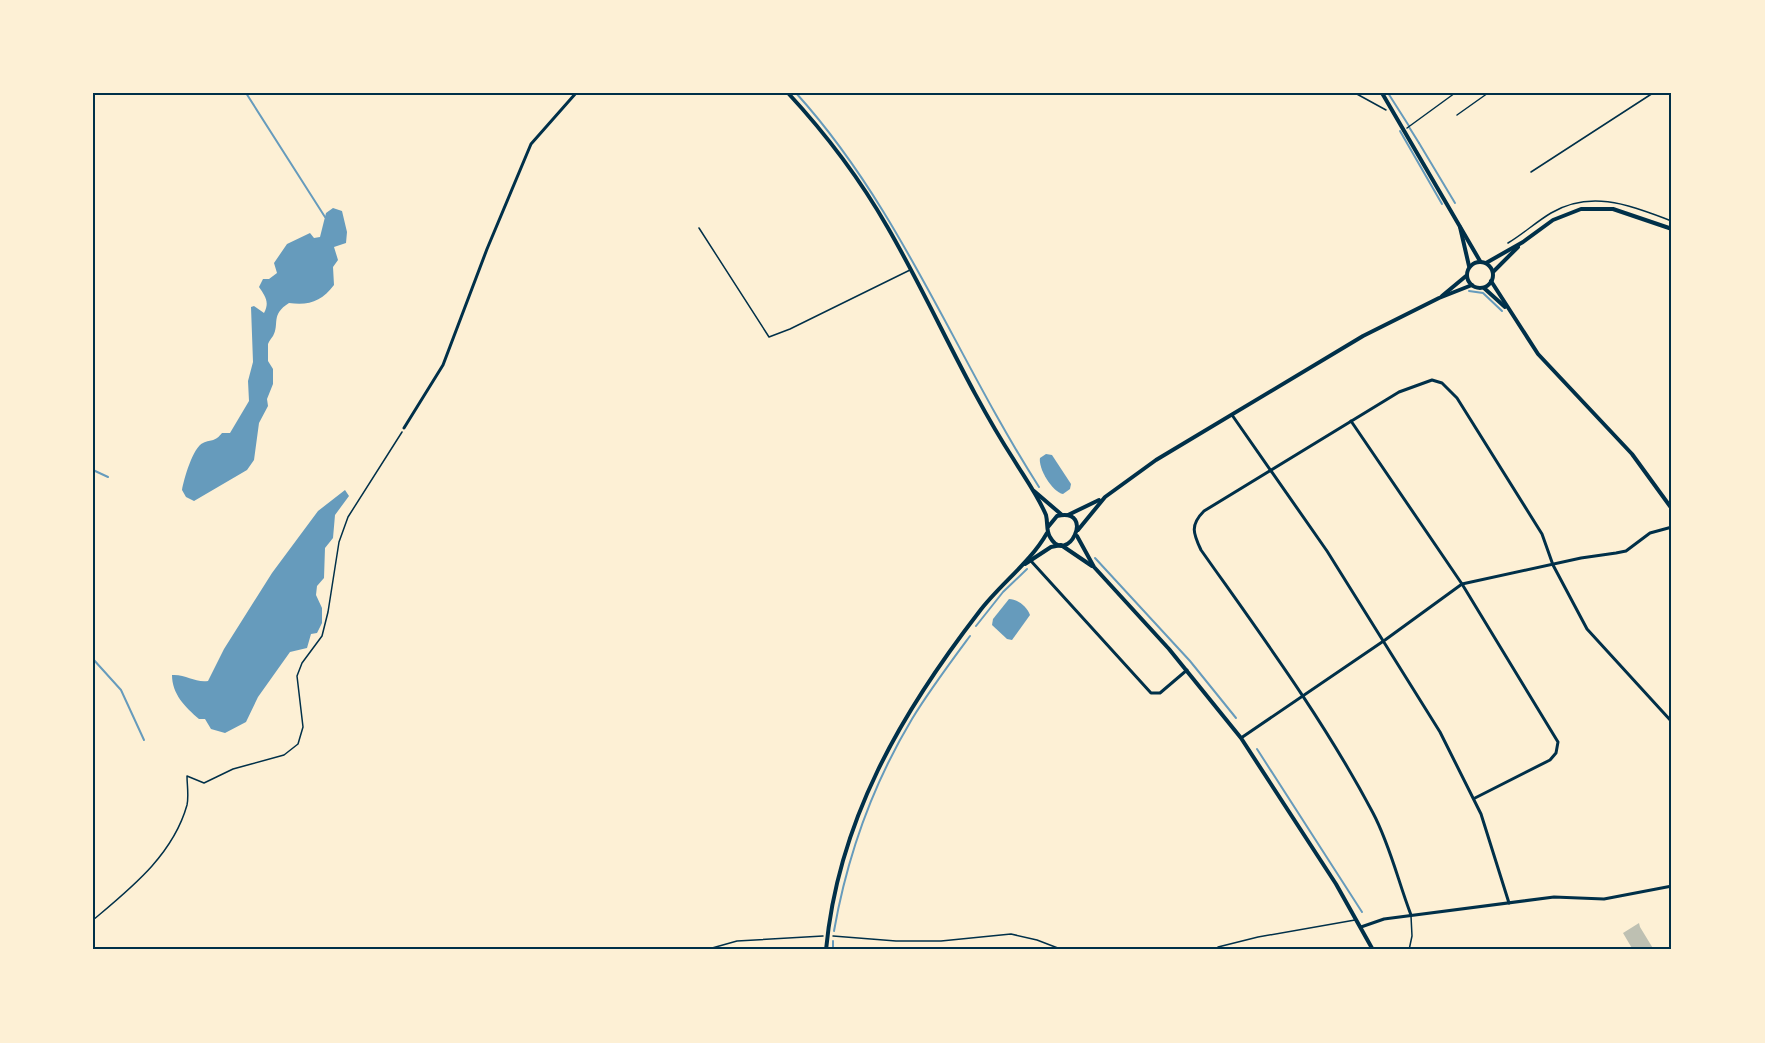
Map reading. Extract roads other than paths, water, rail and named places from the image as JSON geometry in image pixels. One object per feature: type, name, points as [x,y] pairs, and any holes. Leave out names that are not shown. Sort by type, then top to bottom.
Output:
[{"type":"street","points":[[404,428],[444,365],[487,249],[531,144],[576,93]]},
{"type":"street","points":[[788,93],[853,173],[887,226],[980,404],[1034,491],[1046,517],[1052,541],[1094,567],[1187,670],[1241,738],[1357,919],[1373,950]]},
{"type":"street","points":[[1382,93],[1480,261],[1486,263],[1493,272]]},
{"type":"street","points":[[1486,263],[1523,242],[1559,216],[1589,208],[1620,211],[1672,229]]},
{"type":"street","points":[[1439,298],[1466,276],[1469,266],[1460,227]]},
{"type":"street","points":[[1484,287],[1491,281],[1493,272],[1523,242]]},
{"type":"street","points":[[1469,266],[1480,261]]},
{"type":"street","points":[[1466,276],[1472,285]]},
{"type":"street","points":[[1491,281],[1550,369],[1632,454],[1672,509]]},
{"type":"street","points":[[825,950],[834,891],[848,838],[882,757],[913,704],[977,614],[1022,566],[1048,530],[1053,519],[1105,497],[1141,470],[1363,336],[1439,298],[1472,285],[1484,287],[1509,309]]},
{"type":"street","points":[[1411,915],[1392,858],[1373,812],[1302,696],[1201,550],[1193,533],[1195,520],[1204,512],[1269,470],[1418,384],[1432,380],[1442,383],[1457,398],[1508,475],[1542,534],[1553,565],[1587,629],[1672,722]]},
{"type":"street","points":[[1232,415],[1327,551],[1385,640],[1440,732],[1474,799],[1509,903]]},
{"type":"street","points":[[1351,421],[1462,584],[1558,742],[1556,753],[1550,760],[1474,799]]},
{"type":"street","points":[[1034,491],[1074,521],[1077,533],[1094,567]]},
{"type":"street","points":[[1022,566],[1051,547],[1070,543],[1105,497]]},
{"type":"street","points":[[1241,738],[1385,640],[1462,584],[1626,551],[1650,533],[1672,527]]},
{"type":"street","points":[[1031,561],[1151,693],[1160,693],[1187,670]]},
{"type":"street","points":[[1361,927],[1384,919],[1411,915],[1571,896],[1604,899],[1672,886]]},
{"type":"lane","points":[[1457,115],[1488,93]]},
{"type":"lane","points":[[1531,172],[1653,93]]},
{"type":"lane","points":[[699,228],[769,337],[910,270]]},
{"type":"lane","points":[[1409,950],[1412,936],[1411,915]]},
{"type":"lane","points":[[1218,947],[1258,937],[1348,923],[1357,919]]},
{"type":"water","points":[[333,208],[342,211],[347,232],[346,243],[334,247],[338,260],[333,267],[334,285],[320,299],[303,304],[289,303],[277,316],[275,332],[268,344],[268,361],[273,369],[273,384],[267,399],[268,406],[259,423],[254,460],[247,470],[194,501],[186,497],[182,490],[192,457],[203,443],[215,439],[222,433],[230,433],[249,401],[248,381],[253,362],[251,307],[254,306],[264,313],[267,306],[265,296],[259,287],[263,279],[269,279],[277,273],[274,263],[287,244],[310,233],[314,238],[320,237],[326,213]]},
{"type":"water","points":[[1046,454],[1052,455],[1071,484],[1070,489],[1063,494],[1054,489],[1043,473],[1040,458]]},
{"type":"water","points":[[345,490],[349,496],[335,515],[333,538],[325,548],[324,578],[317,586],[316,595],[322,608],[322,623],[317,633],[311,634],[307,648],[290,652],[258,697],[246,722],[225,733],[211,729],[205,719],[199,719],[180,700],[174,688],[172,675],[208,681],[224,649],[272,573],[318,511]]},
{"type":"water","points":[[1009,599],[1022,604],[1030,615],[1012,640],[1007,639],[992,625],[993,619]]},
{"type":"waterway","points":[[246,93],[325,217]]},
{"type":"waterway","points":[[796,93],[833,138],[897,234],[980,386],[1039,487]]},
{"type":"waterway","points":[[1388,93],[1409,126]]},
{"type":"waterway","points":[[1409,127],[1419,143]]},
{"type":"waterway","points":[[1400,131],[1442,204]]},
{"type":"waterway","points":[[1419,143],[1455,203]]},
{"type":"waterway","points":[[1469,291],[1483,293],[1502,311]]},
{"type":"waterway","points":[[93,470],[108,477]]},
{"type":"waterway","points":[[1095,558],[1190,661],[1236,718]]},
{"type":"waterway","points":[[976,626],[1003,592],[1027,569]]},
{"type":"waterway","points":[[834,931],[854,849],[885,769],[919,709],[970,636]]},
{"type":"waterway","points":[[93,659],[121,690],[144,740]]},
{"type":"waterway","points":[[1257,749],[1362,912]]},
{"type":"waterway","points":[[833,941],[833,950]]}]
